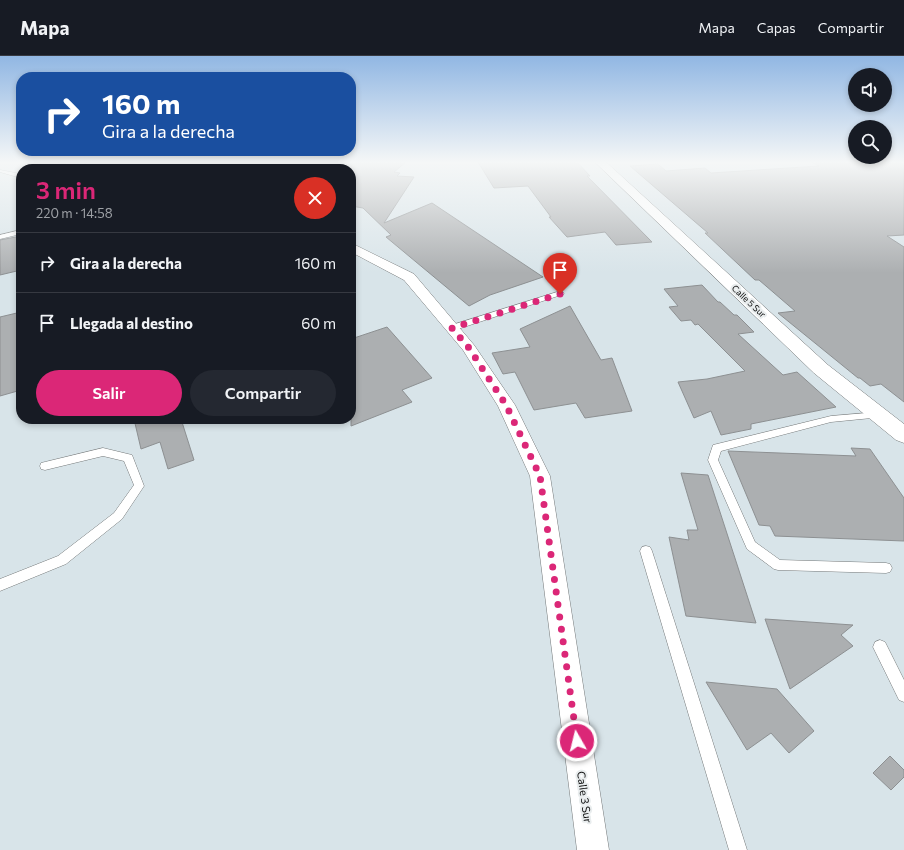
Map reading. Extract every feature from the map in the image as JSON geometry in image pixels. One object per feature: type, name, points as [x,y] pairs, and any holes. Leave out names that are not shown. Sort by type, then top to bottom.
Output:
[{"type":"street","name":"Calle 5 Sur","points":[[640,199],[821,369],[904,435]]},
{"type":"street","name":"Calle 3 Sur","points":[[356,250],[409,277],[469,348],[506,405],[540,476],[593,850]]},
{"type":"lane","points":[[0,237],[16,233]]},
{"type":"lane","points":[[452,328],[560,294]]},
{"type":"lane","points":[[879,415],[831,419],[717,448],[713,460],[751,545],[778,565],[886,568]]},
{"type":"lane","points":[[0,585],[62,560],[118,516],[139,486],[128,458],[103,452],[45,466]]},
{"type":"lane","points":[[646,550],[738,850]]},
{"type":"lane","points":[[880,646],[904,695]]},
{"type":"shaded area","points":[[0,199],[16,199],[16,424],[356,424],[356,199],[904,199],[904,850],[0,850]]},
{"type":"building","points":[[356,199],[400,199],[384,223],[432,203],[543,277],[490,295],[469,306],[386,237],[391,235],[363,208],[356,207]]},
{"type":"building","points":[[538,199],[610,199],[652,242],[616,245],[605,232],[567,237],[549,217],[551,217]]},
{"type":"building","points":[[668,199],[904,199],[904,235],[887,236],[904,247],[904,402],[881,384],[870,386],[858,378],[778,313],[795,311],[759,280],[755,280],[705,233],[708,233]]},
{"type":"building","points":[[16,237],[16,271],[0,275],[0,240]]},
{"type":"building","points":[[702,285],[718,302],[720,302],[734,315],[737,315],[754,332],[738,334],[783,375],[797,372],[836,407],[751,424],[751,429],[721,435],[711,411],[694,418],[678,382],[707,379],[745,371],[698,324],[695,325],[691,320],[681,321],[669,307],[678,306],[664,289]]},
{"type":"building","points":[[570,306],[601,360],[612,358],[632,411],[585,418],[576,403],[534,410],[515,372],[503,374],[492,353],[530,347],[520,329]]},
{"type":"building","points":[[16,313],[16,391],[0,396],[0,317]]},
{"type":"building","points":[[387,327],[432,378],[402,390],[412,402],[351,426],[351,424],[356,424],[356,337]]},
{"type":"building","points":[[135,424],[183,424],[194,460],[168,469],[160,442],[141,449]]},
{"type":"building","points":[[851,448],[870,449],[904,498],[904,541],[775,536],[770,526],[759,525],[728,451],[856,456]]},
{"type":"building","points":[[681,473],[708,475],[756,623],[686,616],[669,537],[689,540],[687,530],[698,530]]},
{"type":"building","points":[[765,619],[853,625],[841,635],[853,646],[790,689]]},
{"type":"building","points":[[706,682],[777,689],[814,731],[789,753],[771,733],[747,750]]},
{"type":"building","points":[[890,756],[904,770],[904,777],[891,790],[873,773]]},
{"type":"route","points":[[560,294],[452,328],[469,348],[506,405],[540,476],[577,741]]}]
